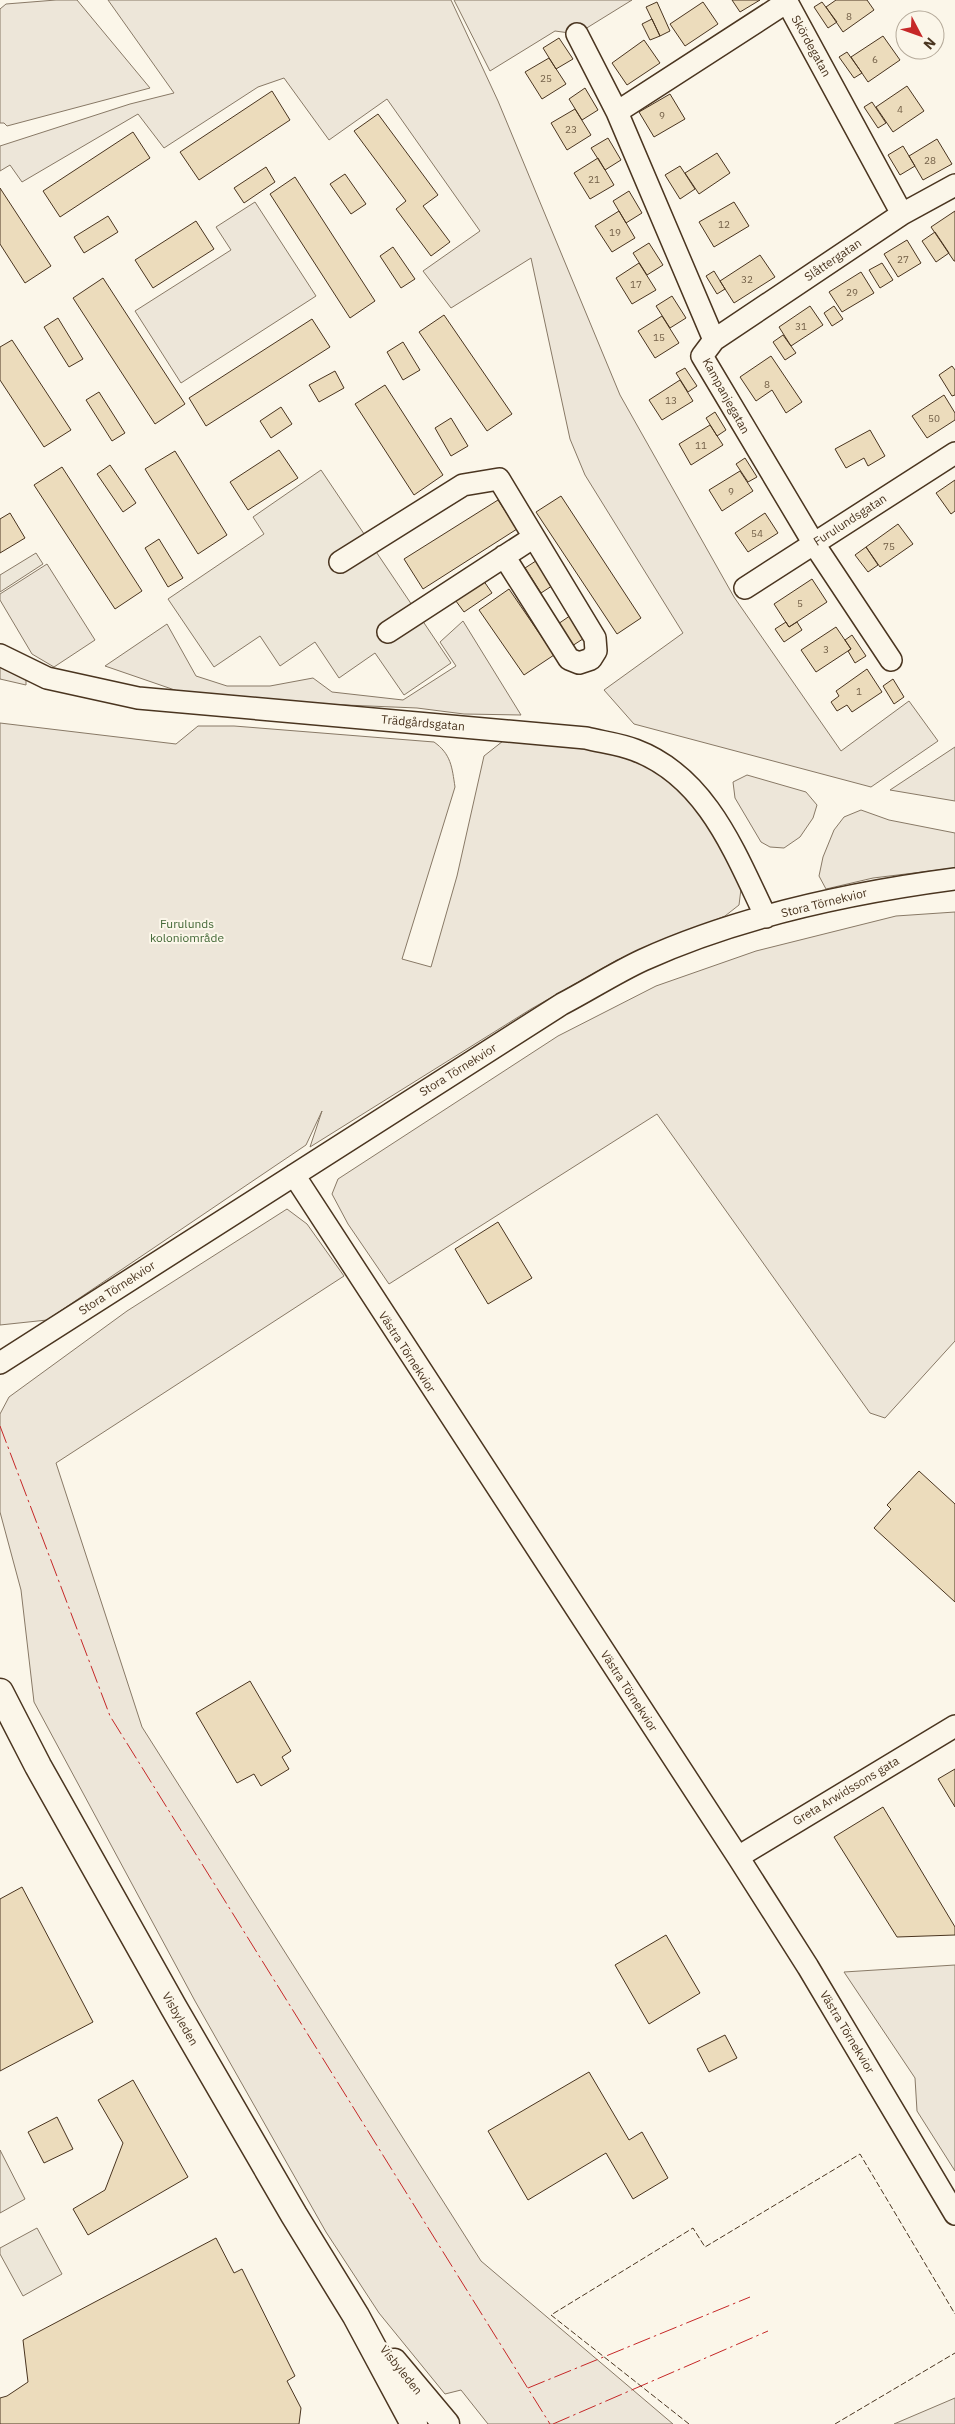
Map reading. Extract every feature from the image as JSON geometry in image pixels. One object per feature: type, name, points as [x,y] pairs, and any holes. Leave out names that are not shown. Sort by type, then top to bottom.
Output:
[{"type":"main road","name":"Visbyleden","points":[[0,1692],[6,1709],[216,2083],[356,2316],[414,2424]]},
{"type":"main road","name":"Visbyleden","points":[[356,2316],[446,2424]]},
{"type":"street","name":"Skördegatan","points":[[617,112],[787,2],[902,214]]},
{"type":"street","name":"Kampanjegatan","points":[[577,34],[617,112],[714,340],[702,356],[814,544],[891,660]]},
{"type":"street","name":"Slåttergatan","points":[[714,340],[902,214],[955,185]]},
{"type":"street","name":"Furulundsgatan","points":[[744,588],[955,453]]},
{"type":"street","points":[[340,562],[463,485],[499,479],[595,638],[596,651],[591,659],[579,663],[569,659],[504,556]]},
{"type":"street","points":[[388,632],[534,537]]},
{"type":"street","name":"Trädgårdsgatan","points":[[0,655],[47,678],[138,698],[586,738],[635,750],[671,769],[703,800],[726,834],[766,917]]},
{"type":"street","name":"Stora Törnekvior","points":[[2,1363],[578,995],[643,960],[729,928],[766,917],[881,888],[955,878]]},
{"type":"street","name":"Västra Törnekvior","points":[[294,1175],[808,1967],[955,2214]]},
{"type":"street","name":"Greta Arwidssons gata","points":[[738,1857],[955,1726]]},
{"type":"green space","points":[[77,0],[150,88],[7,126],[4,123],[0,123],[0,9],[6,4]]},
{"type":"green space","points":[[108,0],[451,0],[498,101],[620,395],[734,597],[841,751],[909,701],[938,741],[871,787],[634,724],[604,690],[683,633],[585,475],[570,439],[531,258],[451,308],[423,271],[480,231],[387,99],[329,140],[284,78],[258,87],[164,148],[138,114],[22,182],[10,165],[0,171],[0,146],[130,104],[174,93]]},
{"type":"green space","points":[[454,0],[632,0],[577,34],[555,31],[490,71]]},
{"type":"green space","points":[[255,202],[316,296],[181,383],[135,311],[231,250],[216,227]]},
{"type":"green space","points":[[47,564],[95,640],[54,667],[32,654],[0,600],[0,594]]},
{"type":"green space","points":[[463,621],[521,715],[464,714],[417,708],[201,699],[105,666],[167,624],[196,676],[227,686],[270,686],[313,678],[332,692],[403,700],[456,666],[440,642]]},
{"type":"green space","points":[[0,667],[26,680],[26,685],[0,679]]},
{"type":"green space","name":"Furulunds koloniområde","points":[[0,723],[176,744],[198,726],[234,726],[434,742],[447,756],[452,767],[455,787],[402,959],[431,967],[457,876],[484,756],[503,741],[625,753],[670,781],[707,822],[741,889],[739,905],[725,916],[617,960],[531,1009],[310,1147],[322,1111],[306,1145],[47,1320],[0,1325]]},
{"type":"green space","points":[[955,747],[955,801],[890,790]]},
{"type":"green space","points":[[747,775],[806,792],[817,805],[813,818],[800,837],[784,848],[770,847],[761,842],[735,798],[733,782]]},
{"type":"green space","points":[[861,810],[889,820],[955,833],[955,868],[873,878],[826,889],[819,876],[823,857],[834,830],[844,817]]},
{"type":"green space","points":[[955,912],[955,1341],[885,1418],[870,1413],[657,1114],[389,1284],[348,1224],[332,1194],[338,1179],[558,1036],[656,986],[756,951],[896,916]]},
{"type":"green space","points":[[287,1209],[307,1224],[344,1276],[56,1463],[142,1727],[481,2261],[673,2424],[488,2424],[461,2390],[445,2394],[379,2313],[326,2232],[195,2001],[34,1702],[21,1590],[0,1512],[0,1414],[9,1397],[127,1311]]},
{"type":"green space","points":[[955,1965],[955,2171],[917,2111],[915,2078],[844,1972]]},
{"type":"green space","points":[[955,2398],[955,2424],[894,2424]]},
{"type":"shaded area","points":[[321,470],[451,663],[404,695],[375,653],[339,678],[315,642],[280,666],[260,636],[214,667],[168,599],[264,534],[253,517]]},
{"type":"shaded area","points":[[36,553],[43,564],[0,592],[0,575]]},
{"type":"shaded area","points":[[0,2150],[25,2199],[0,2213]]},
{"type":"shaded area","points":[[37,2228],[62,2274],[23,2296],[0,2254],[0,2248]]},
{"type":"building","points":[[732,0],[760,0],[740,12]]},
{"type":"building","points":[[836,0],[867,0],[874,10],[843,32],[826,7]]},
{"type":"building","points":[[657,2],[670,31],[660,36],[646,7]]},
{"type":"building","points":[[703,2],[718,24],[685,46],[670,24]]},
{"type":"building","points":[[822,2],[837,22],[828,28],[814,7]]},
{"type":"building","points":[[652,19],[660,36],[650,40],[642,24]]},
{"type":"building","points":[[883,36],[895,53],[895,60],[900,60],[868,82],[851,57]]},
{"type":"building","points":[[559,38],[573,59],[556,69],[543,48]]},
{"type":"building","points":[[644,40],[660,63],[627,85],[612,63]]},
{"type":"building","points":[[847,52],[862,73],[854,78],[839,57]]},
{"type":"building","points":[[549,58],[566,84],[542,99],[525,72]]},
{"type":"building","points":[[907,86],[924,111],[893,132],[876,107]]},
{"type":"building","points":[[585,88],[598,110],[582,120],[569,99]]},
{"type":"building","points":[[272,91],[290,120],[199,180],[180,152]]},
{"type":"building","points":[[670,94],[685,119],[654,137],[639,112]]},
{"type":"building","points":[[872,102],[886,123],[878,128],[864,107]]},
{"type":"building","points":[[575,109],[591,135],[567,150],[551,123]]},
{"type":"building","points":[[378,114],[438,195],[423,206],[450,242],[431,256],[396,209],[406,201],[354,131]]},
{"type":"building","points":[[133,132],[150,158],[60,217],[43,191]]},
{"type":"building","points":[[608,138],[621,160],[605,170],[591,148]]},
{"type":"building","points":[[937,139],[952,164],[923,180],[909,156]]},
{"type":"building","points":[[903,146],[915,166],[900,175],[888,155]]},
{"type":"building","points":[[717,153],[730,173],[699,194],[685,173]]},
{"type":"building","points":[[598,158],[614,185],[590,199],[574,173]]},
{"type":"building","points":[[680,166],[695,189],[680,199],[665,175]]},
{"type":"building","points":[[266,167],[275,182],[244,203],[234,188]]},
{"type":"building","points":[[345,174],[366,204],[351,214],[330,184]]},
{"type":"building","points":[[295,177],[375,301],[350,318],[270,194]]},
{"type":"building","points":[[0,188],[51,266],[25,283],[0,244]]},
{"type":"building","points":[[629,191],[642,213],[626,223],[613,201]]},
{"type":"building","points":[[734,202],[749,226],[714,247],[699,222]]},
{"type":"building","points":[[619,211],[635,238],[612,252],[595,226]]},
{"type":"building","points":[[955,211],[955,261],[954,261],[931,227]]},
{"type":"building","points":[[108,216],[118,232],[84,253],[74,237]]},
{"type":"building","points":[[196,221],[214,249],[153,288],[135,260]]},
{"type":"building","points":[[935,232],[949,253],[936,262],[922,241]]},
{"type":"building","points":[[907,240],[921,263],[898,277],[884,254]]},
{"type":"building","points":[[649,243],[663,265],[647,275],[633,253]]},
{"type":"building","points":[[393,247],[415,279],[401,288],[380,256]]},
{"type":"building","points":[[760,255],[775,277],[734,303],[720,281]]},
{"type":"building","points":[[639,263],[656,290],[632,304],[616,278]]},
{"type":"building","points":[[882,263],[893,280],[880,288],[869,270]]},
{"type":"building","points":[[714,271],[725,289],[717,294],[706,276]]},
{"type":"building","points":[[861,272],[874,293],[842,312],[829,292]]},
{"type":"building","points":[[103,278],[185,404],[155,424],[73,298]]},
{"type":"building","points":[[672,296],[686,318],[670,328],[656,306]]},
{"type":"building","points":[[810,306],[823,325],[791,346],[779,327]]},
{"type":"building","points":[[834,306],[843,319],[832,326],[824,313]]},
{"type":"building","points":[[444,315],[512,414],[487,431],[419,332]]},
{"type":"building","points":[[662,316],[679,343],[655,358],[638,331]]},
{"type":"building","points":[[58,318],[83,359],[69,367],[44,327]]},
{"type":"building","points":[[312,319],[330,347],[206,426],[189,398]]},
{"type":"building","points":[[783,335],[796,353],[785,360],[773,342]]},
{"type":"building","points":[[12,340],[71,430],[44,447],[0,380],[0,347]]},
{"type":"building","points":[[403,342],[420,370],[403,380],[387,352]]},
{"type":"building","points":[[771,356],[802,402],[786,413],[772,390],[756,401],[740,377]]},
{"type":"building","points":[[952,366],[955,370],[955,395],[952,396],[939,375]]},
{"type":"building","points":[[685,368],[697,386],[688,392],[676,373]]},
{"type":"building","points":[[335,371],[344,388],[319,402],[309,385]]},
{"type":"building","points":[[680,380],[693,401],[662,420],[649,400]]},
{"type":"building","points":[[385,385],[443,475],[414,495],[355,404]]},
{"type":"building","points":[[99,392],[125,433],[112,441],[86,400]]},
{"type":"building","points":[[944,395],[955,413],[955,420],[927,438],[912,416]]},
{"type":"building","points":[[281,407],[292,424],[271,438],[260,421]]},
{"type":"building","points":[[715,412],[726,430],[717,436],[706,418]]},
{"type":"building","points":[[451,418],[468,446],[451,456],[435,428]]},
{"type":"building","points":[[710,425],[723,445],[691,465],[679,444]]},
{"type":"building","points":[[870,430],[885,456],[868,466],[864,458],[846,468],[835,449]]},
{"type":"building","points":[[279,450],[298,478],[248,510],[230,482]]},
{"type":"building","points":[[175,451],[227,535],[198,554],[145,469]]},
{"type":"building","points":[[745,458],[757,477],[748,482],[736,464]]},
{"type":"building","points":[[110,465],[136,503],[123,512],[97,474]]},
{"type":"building","points":[[62,467],[142,591],[115,609],[34,485]]},
{"type":"building","points":[[740,471],[753,491],[722,511],[709,490]]},
{"type":"building","points":[[955,480],[955,511],[951,514],[936,493]]},
{"type":"building","points":[[561,496],[641,618],[617,634],[536,512]]},
{"type":"building","points":[[498,500],[517,529],[423,589],[404,559]]},
{"type":"building","points":[[10,513],[25,538],[0,553],[0,519]]},
{"type":"building","points":[[765,513],[778,533],[748,552],[735,533]]},
{"type":"building","points":[[898,524],[913,544],[880,567],[866,547]]},
{"type":"building","points":[[159,539],[183,578],[168,587],[145,548]]},
{"type":"building","points":[[866,547],[878,565],[868,572],[855,555]]},
{"type":"building","points":[[542,557],[558,582],[541,593],[525,568]]},
{"type":"building","points":[[481,577],[492,593],[464,612],[453,597]]},
{"type":"building","points":[[812,579],[827,602],[789,627],[774,604]]},
{"type":"building","points":[[509,589],[554,655],[524,675],[479,610]]},
{"type":"building","points":[[574,613],[589,635],[572,646],[558,624]]},
{"type":"building","points":[[786,622],[789,627],[797,622],[802,630],[784,642],[775,629]]},
{"type":"building","points":[[836,627],[851,649],[816,672],[801,650]]},
{"type":"building","points":[[852,635],[866,656],[855,663],[848,651],[851,649],[845,640]]},
{"type":"building","points":[[867,669],[882,692],[852,712],[847,705],[837,711],[831,702],[839,696],[836,691]]},
{"type":"building","points":[[893,679],[904,697],[894,704],[883,686]]},
{"type":"building","points":[[498,1222],[532,1278],[488,1304],[455,1249]]},
{"type":"building","points":[[919,1471],[955,1504],[955,1602],[874,1528],[891,1509],[887,1505]]},
{"type":"building","points":[[250,1681],[291,1751],[282,1757],[289,1769],[261,1786],[254,1774],[237,1783],[196,1713]]},
{"type":"building","points":[[955,1769],[955,1807],[938,1779]]},
{"type":"building","points":[[883,1807],[955,1927],[955,1935],[897,1937],[834,1837]]},
{"type":"building","points":[[22,1887],[93,2022],[0,2071],[0,1899]]},
{"type":"building","points":[[666,1935],[700,1993],[649,2024],[615,1965]]},
{"type":"building","points":[[725,2035],[737,2058],[709,2072],[697,2049]]},
{"type":"building","points":[[589,2072],[629,2140],[642,2132],[668,2178],[633,2199],[606,2153],[528,2200],[488,2131]]},
{"type":"building","points":[[133,2080],[188,2177],[88,2235],[73,2209],[105,2190],[123,2143],[98,2100]]},
{"type":"building","points":[[57,2117],[73,2149],[44,2163],[28,2132]]},
{"type":"building","points":[[216,2238],[234,2273],[242,2269],[295,2376],[287,2381],[301,2408],[299,2424],[0,2424],[0,2398],[7,2396],[28,2382],[23,2340]]},
{"type":"fence","points":[[689,2424],[551,2315],[693,2228],[705,2247],[860,2154],[955,2314]]},
{"type":"fence","points":[[835,2424],[955,2353]]},
{"type":"power","points":[[0,1426],[110,1716],[550,2424]]},
{"type":"power","points":[[528,2388],[750,2297]]},
{"type":"power","points":[[553,2424],[768,2331]]}]
